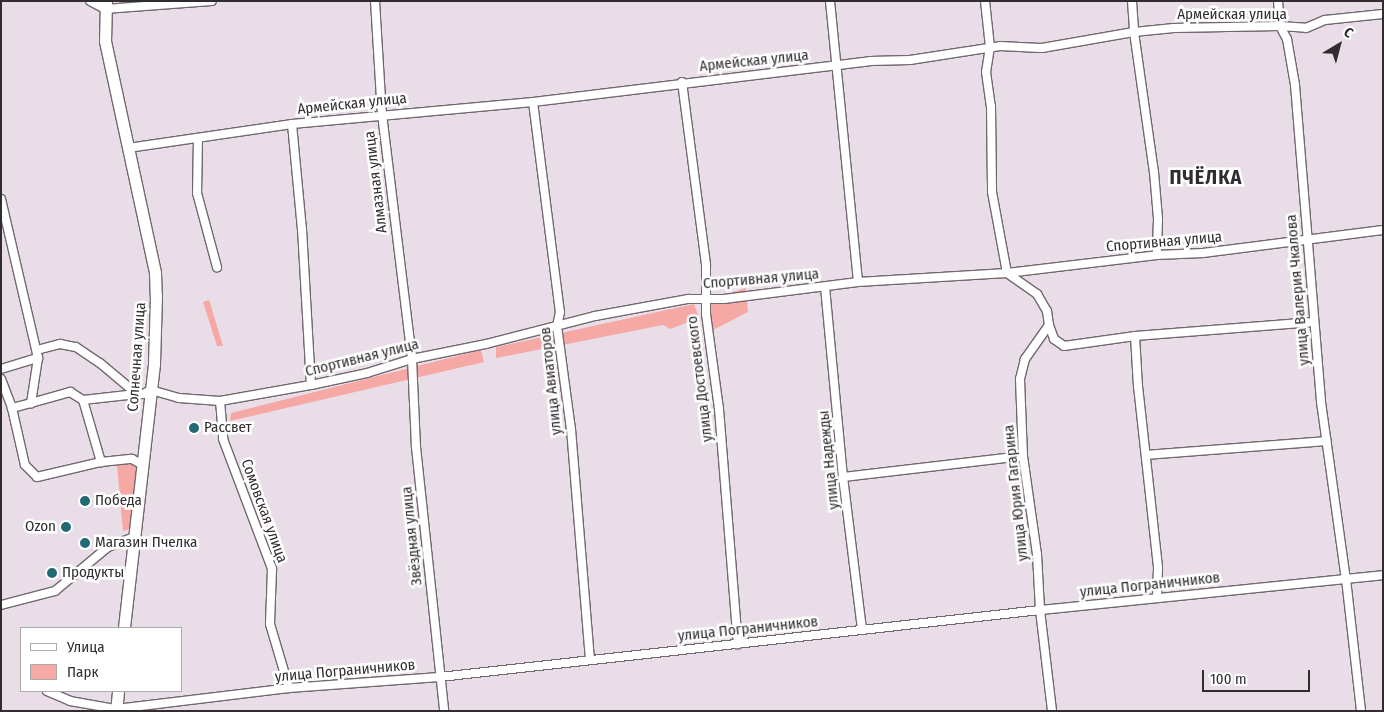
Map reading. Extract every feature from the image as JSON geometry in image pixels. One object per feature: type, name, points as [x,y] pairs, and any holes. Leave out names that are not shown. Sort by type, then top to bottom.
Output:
[{"type":"street","points":[[90,1],[105,5],[212,1]]},
{"type":"street","name":"Алмазная улица","points":[[376,1],[382,114],[412,359]]},
{"type":"street","points":[[830,1],[838,66],[858,282]]},
{"type":"street","points":[[986,1],[990,47],[986,72],[991,106],[992,192],[1007,272],[1037,294],[1047,311],[1048,325],[1054,339],[1064,346],[1135,336],[1313,322]]},
{"type":"street","points":[[1132,1],[1134,32],[1154,172],[1158,219],[1156,255]]},
{"type":"street","name":"улица Валерия Чкалова","points":[[1278,1],[1280,26],[1287,39],[1296,85],[1313,322],[1326,441],[1346,579],[1360,711]]},
{"type":"street","name":"Солнечная улица","points":[[105,5],[105,41],[155,273],[156,338],[124,627]]},
{"type":"street","name":"Армейская улица","points":[[128,148],[292,124],[382,114],[533,102],[682,82],[870,61],[910,60],[990,47],[1042,48],[1134,32],[1174,28],[1280,26],[1306,28],[1325,20],[1383,14]]},
{"type":"street","name":"улица Достоевского","points":[[682,82],[706,265],[706,314],[719,409],[738,644]]},
{"type":"street","name":"улица Авиаторов","points":[[533,102],[560,312],[557,326],[571,429],[590,659]]},
{"type":"street","points":[[292,124],[302,229],[311,385]]},
{"type":"street","points":[[198,138],[197,193],[217,267]]},
{"type":"street","points":[[1,199],[38,350],[32,403]]},
{"type":"street","name":"Спортивная улица","points":[[151,390],[179,398],[220,401],[367,373],[412,359],[595,316],[688,299],[724,299],[858,282],[1007,272],[1156,255],[1203,253],[1383,230]]},
{"type":"street","name":"улица Надежды","points":[[825,287],[843,477],[862,630]]},
{"type":"street","name":"улица Юрия Гагарина","points":[[1048,325],[1025,359],[1020,379],[1023,456],[1037,554],[1040,610],[1052,711]]},
{"type":"street","points":[[1135,336],[1158,568],[1157,598]]},
{"type":"street","points":[[38,350],[60,344],[76,347],[100,363],[136,394]]},
{"type":"street","points":[[1,369],[38,358]]},
{"type":"street","name":"Звёздная улица","points":[[412,359],[416,447],[444,711]]},
{"type":"street","points":[[1,379],[12,408],[25,465],[36,477],[101,462],[132,459],[141,464]]},
{"type":"street","points":[[82,400],[143,394],[151,390]]},
{"type":"street","points":[[12,408],[70,392],[82,400],[101,462]]},
{"type":"street","name":"Сомовская улица","points":[[220,401],[223,439],[272,569],[270,624],[289,688]]},
{"type":"street","points":[[1146,455],[1326,441]]},
{"type":"street","points":[[843,477],[1023,456]]},
{"type":"street","points":[[1,605],[55,590],[108,547],[134,537]]},
{"type":"street","name":"улица Пограничников","points":[[50,692],[70,700],[116,710],[289,688],[440,677],[1040,610],[1383,575]]},
{"type":"street","points":[[116,710],[118,692]]},
{"type":"green space","points":[[746,288],[748,312],[713,330],[706,326],[710,299]]},
{"type":"green space","points":[[209,300],[223,346],[217,346],[203,302]]},
{"type":"green space","points":[[694,304],[699,318],[670,329],[663,325],[496,358],[496,347]]},
{"type":"green space","points":[[481,350],[484,362],[230,421],[231,413]]},
{"type":"green space","points":[[126,462],[137,466],[130,529],[123,531],[117,465]]},
{"type":"place","name":"Рассвет","points":[[194,428]]},
{"type":"place","name":"Победа","points":[[85,501]]},
{"type":"place","name":"Ozon","points":[[66,527]]},
{"type":"place","name":"Магазин Пчелка","points":[[85,543]]},
{"type":"place","name":"Продукты","points":[[52,573]]},
{"type":"district","name":"ПЧЁЛКА","points":[[1206,177]]}]
